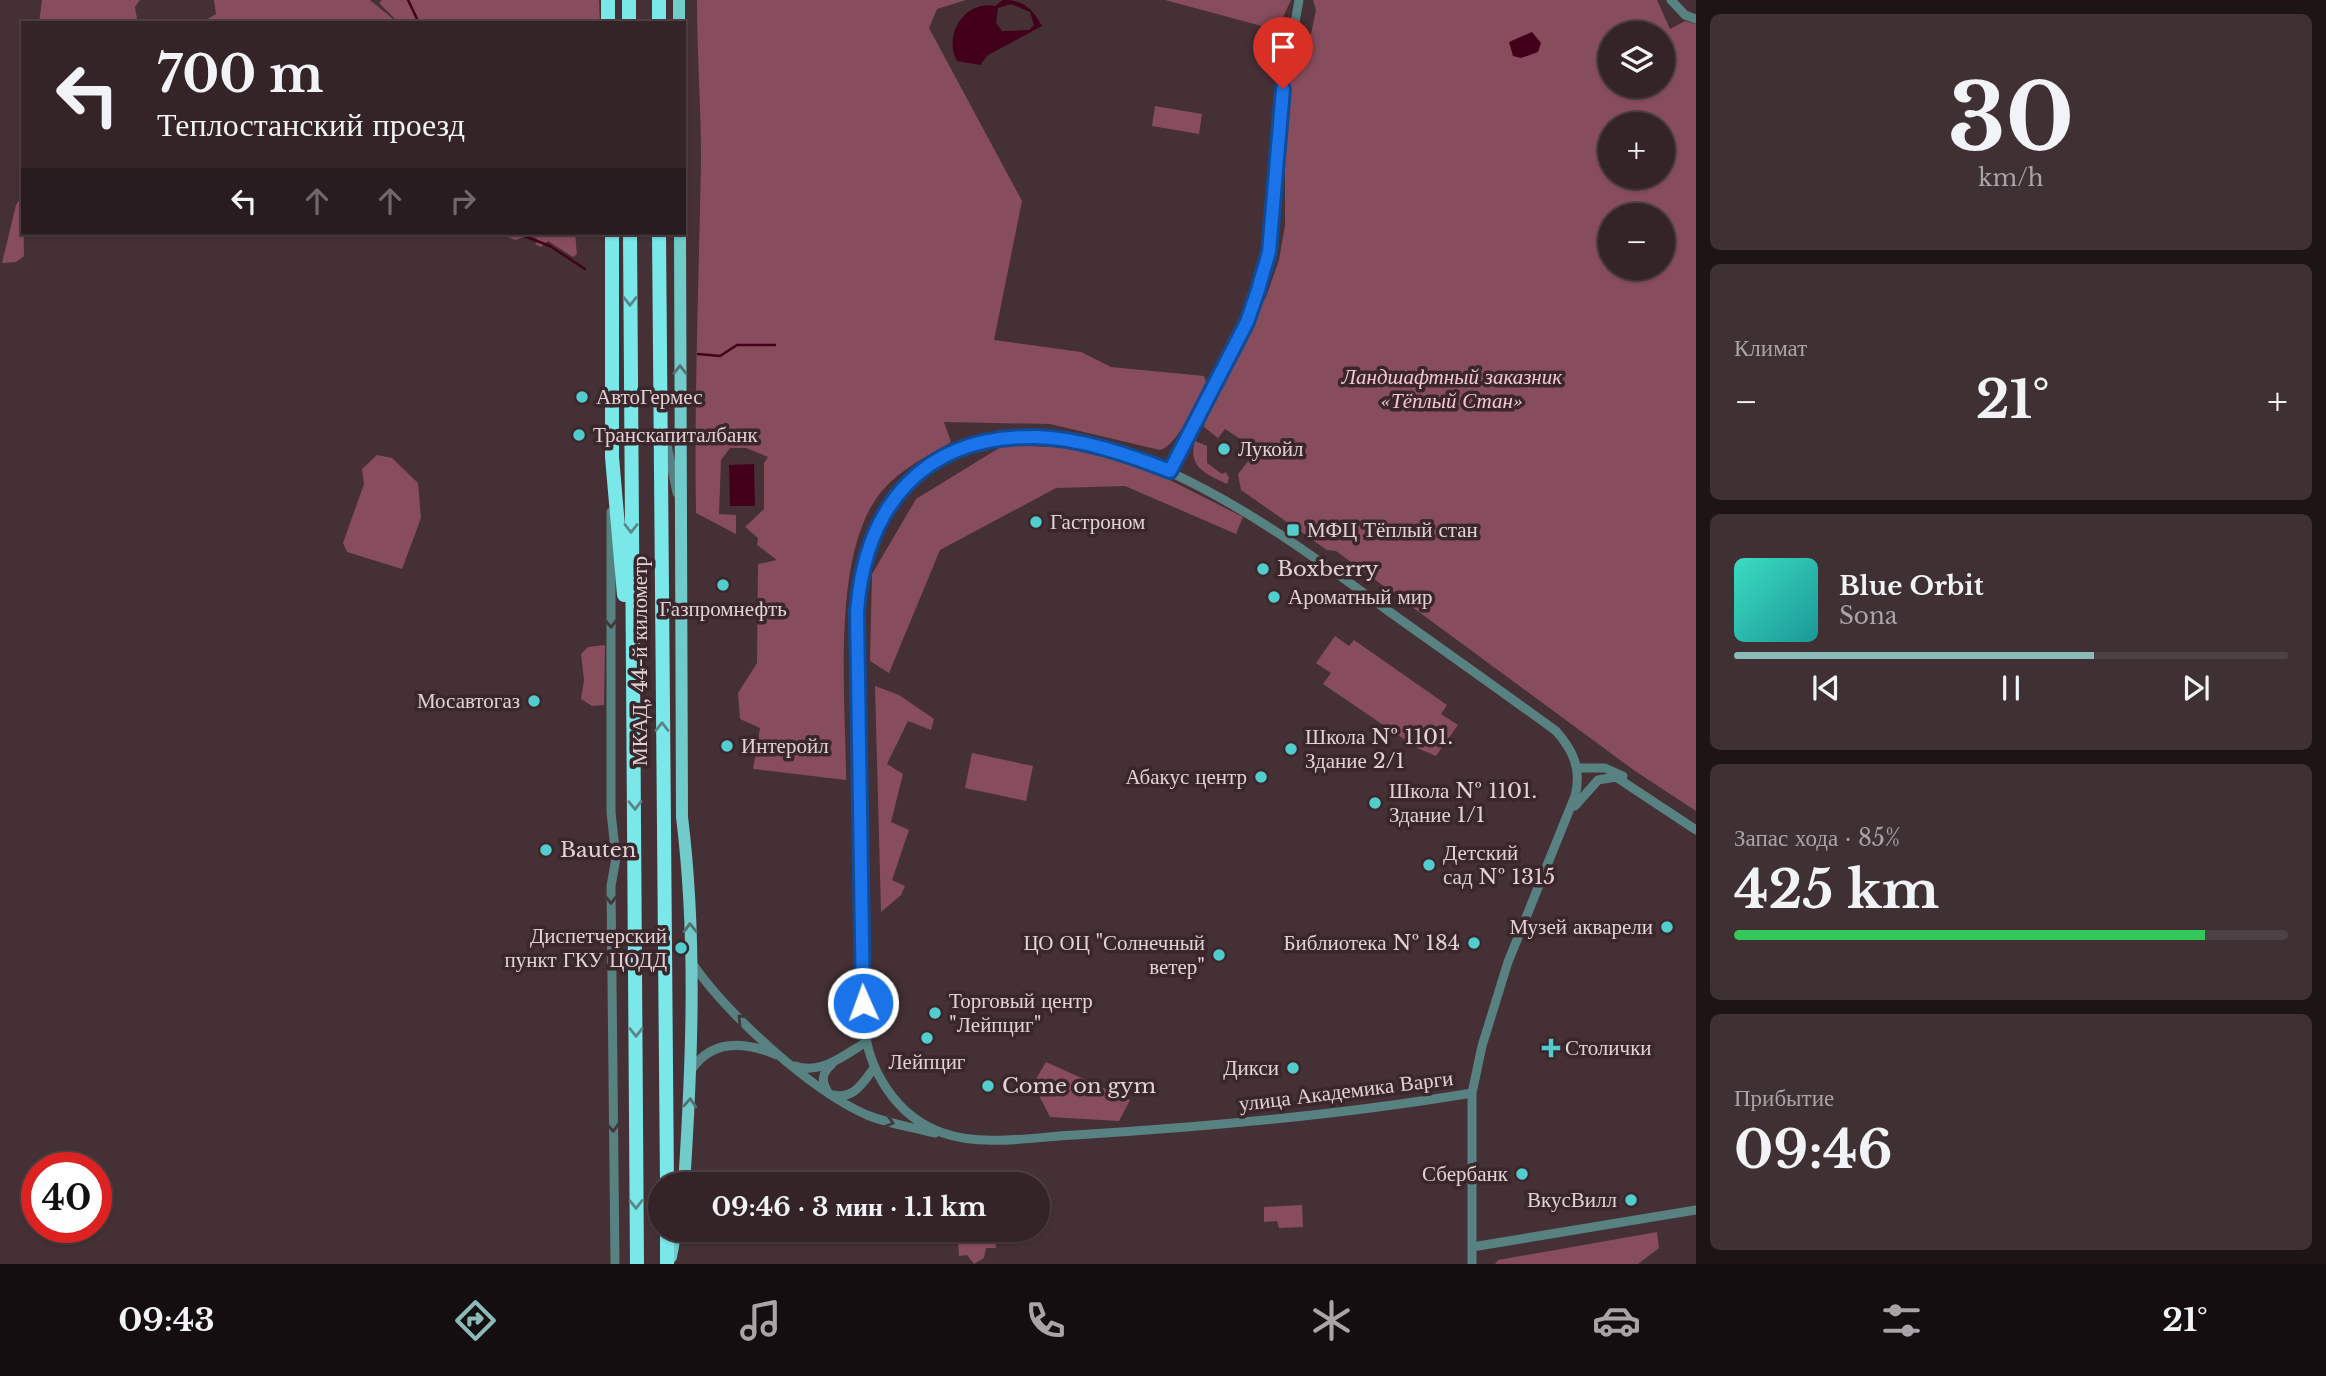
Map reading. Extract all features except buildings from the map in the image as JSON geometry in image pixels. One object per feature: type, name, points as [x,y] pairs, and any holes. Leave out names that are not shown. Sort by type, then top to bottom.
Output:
[{"type":"highway","points":[[608,0],[608,21]]},
{"type":"highway","points":[[629,0],[629,21]]},
{"type":"highway","points":[[659,0],[659,21]]},
{"type":"highway","points":[[612,235],[612,457],[620,570],[632,658]]},
{"type":"highway","name":"МКАД, 44-й километр","points":[[630,235],[636,1264]]},
{"type":"highway","name":"МКАД, 44-й километр","points":[[659,235],[667,1172]]},
{"type":"highway","points":[[668,1242],[669,1264]]},
{"type":"main road","points":[[679,0],[679,21]]},
{"type":"main road","points":[[680,235],[682,817],[688,866],[692,1069],[685,1172]]},
{"type":"main road","points":[[669,1264],[674,1242]]},
{"type":"street","points":[[1170,471],[1247,322],[1265,265],[1283,89],[1299,0]]},
{"type":"street","points":[[1671,0],[1685,15],[1696,19]]},
{"type":"street","points":[[660,408],[681,512]]},
{"type":"street","name":"улица Академика Варги","points":[[1038,437],[1067,441],[1170,471],[1235,505],[1287,539],[1552,728],[1567,743],[1577,768],[1577,786],[1569,812],[1500,983],[1472,1093],[1163,1129],[991,1140],[954,1136],[923,1122],[892,1098],[874,1068],[866,1042],[861,942],[857,612],[863,567],[882,514],[910,478],[934,462],[976,443],[999,438],[1038,437]]},
{"type":"street","points":[[612,457],[609,570],[611,812],[616,858],[611,886],[615,1264]]},
{"type":"street","points":[[1577,768],[1614,771],[1696,830]]},
{"type":"street","points":[[1569,812],[1602,778],[1616,777],[1641,791]]},
{"type":"street","points":[[691,960],[726,1003],[793,1066],[829,1094],[887,1123],[954,1136]]},
{"type":"street","points":[[692,1069],[708,1052],[731,1045],[758,1048],[793,1066],[814,1069],[840,1058],[866,1042]]},
{"type":"street","points":[[829,1094],[822,1083],[823,1074],[840,1058]]},
{"type":"street","points":[[829,1094],[847,1096],[854,1093],[874,1068]]},
{"type":"street","points":[[1472,1093],[1472,1264]]},
{"type":"street","points":[[1472,1247],[1696,1210]]},
{"type":"green space","points":[[42,0],[140,0],[135,7],[137,19],[148,21],[39,21]]},
{"type":"green space","points":[[214,0],[370,0],[396,21],[204,21],[216,14]]},
{"type":"green space","points":[[382,0],[599,0],[600,21],[397,21],[379,3]]},
{"type":"green space","points":[[697,0],[966,0],[937,9],[929,28],[1022,201],[994,340],[1081,352],[1111,367],[1204,376],[1206,382],[1174,440],[1160,450],[1050,424],[944,422],[951,442],[912,466],[885,487],[863,523],[853,556],[847,593],[844,633],[846,780],[753,769],[760,728],[740,719],[738,693],[757,663],[758,564],[777,560],[757,545],[758,538],[745,527],[764,509],[764,463],[768,457],[746,448],[730,448],[721,460],[719,514],[736,515],[736,534],[696,513],[701,160]]},
{"type":"green space","points":[[1165,0],[1291,0],[1277,30]]},
{"type":"green space","name":"Ландшафтный заказник «Тёплый Стан»","points":[[1313,0],[1657,0],[1666,21],[1598,21],[1598,98],[1675,98],[1675,26],[1685,21],[1696,24],[1696,811],[1635,771],[1336,551],[1327,550],[1241,490],[1238,474],[1257,450],[1225,429],[1218,438],[1204,427],[1207,410],[1266,297],[1279,260],[1285,225],[1285,102],[1301,36],[1311,34],[1316,10]]},
{"type":"green space","points":[[1155,106],[1202,114],[1199,134],[1152,126]]},
{"type":"green space","points":[[21,197],[24,256],[16,262],[2,263],[16,205]]},
{"type":"green space","points":[[503,235],[531,235],[515,240]]},
{"type":"green space","points":[[531,235],[575,235],[577,254],[573,257],[548,241],[541,247],[535,244],[538,240]]},
{"type":"green space","points":[[1195,441],[1207,446],[1207,463],[1222,474],[1226,472],[1229,478],[1227,484],[1206,473],[1196,464],[1193,450]]},
{"type":"green space","points":[[1004,445],[1074,448],[1142,466],[1243,517],[1236,534],[1125,486],[1056,488],[940,550],[889,673],[870,661],[872,574],[916,499]]},
{"type":"green space","points":[[377,455],[392,458],[418,483],[421,518],[402,569],[347,552],[343,543],[364,484],[362,469]]},
{"type":"green space","points":[[1335,636],[1349,646],[1354,640],[1447,705],[1441,714],[1458,725],[1436,756],[1417,748],[1323,684],[1331,673],[1316,663]]},
{"type":"green space","points":[[605,645],[604,705],[592,706],[581,699],[584,680],[581,654],[588,647]]},
{"type":"green space","points":[[875,686],[899,695],[934,719],[931,730],[908,721],[887,764],[903,774],[891,822],[909,830],[892,880],[905,886],[901,895],[881,912]]},
{"type":"green space","points":[[972,753],[1033,766],[1026,801],[965,788]]},
{"type":"green space","points":[[1046,1062],[1130,1100],[1119,1121],[1050,1117],[1033,1084]]},
{"type":"green space","points":[[1302,1205],[1303,1227],[1279,1228],[1277,1221],[1264,1222],[1264,1207]]},
{"type":"green space","points":[[1657,1232],[1659,1248],[1638,1264],[1495,1264],[1498,1260]]},
{"type":"green space","points":[[958,1242],[995,1242],[996,1248],[986,1248],[984,1258],[974,1264],[967,1255],[959,1256]]},
{"type":"shaded area","points":[[1003,0],[1022,3],[1035,14],[1042,26],[988,55],[980,65],[957,61],[953,41],[959,22],[974,9],[995,6]],"holes":[[[1011,4],[1030,12],[1034,25],[1029,30],[1002,31],[996,23],[998,8]]]},
{"type":"shaded area","points":[[1532,32],[1541,43],[1538,52],[1521,58],[1513,56],[1509,42]]},
{"type":"shaded area","points":[[754,464],[755,506],[730,506],[729,465]]},
{"type":"waterway","points":[[408,0],[418,21]]},
{"type":"waterway","points":[[521,235],[550,246],[585,269]]},
{"type":"waterway","points":[[698,354],[720,356],[737,345],[775,345]]},
{"type":"place","name":"АвтоГермес","points":[[582,397]]},
{"type":"place","name":"Транскапиталбанк","points":[[579,435]]},
{"type":"place","name":"Лукойл","points":[[1224,449]]},
{"type":"place","name":"Гастроном","points":[[1036,522]]},
{"type":"place","name":"МФЦ Тёплый стан","points":[[1293,530]]},
{"type":"place","name":"Boxberry","points":[[1263,569]]},
{"type":"place","name":"Газпромнефть","points":[[723,585]]},
{"type":"place","name":"Ароматный мир","points":[[1274,597]]},
{"type":"place","name":"Мосавтогаз","points":[[534,701]]},
{"type":"place","name":"Интеройл","points":[[727,746]]},
{"type":"place","name":"Школа № 1101. Здание 2/1","points":[[1291,749]]},
{"type":"place","name":"Абакус центр","points":[[1261,777]]},
{"type":"place","name":"Школа № 1101. Здание 1/1","points":[[1375,803]]},
{"type":"place","name":"Bauten","points":[[546,850]]},
{"type":"place","name":"Детский сад № 1315","points":[[1429,865]]},
{"type":"place","name":"Музей акварели","points":[[1667,927]]},
{"type":"place","name":"Библиотека № 184","points":[[1474,943]]},
{"type":"place","name":"Диспетчерский пункт ГКУ ЦОДД","points":[[681,948]]},
{"type":"place","name":"ЦО ОЦ \"Солнечный ветер\"","points":[[1219,955]]},
{"type":"place","name":"Торговый центр \"Лейпциг\"","points":[[935,1013]]},
{"type":"place","name":"Лейпциг","points":[[927,1038]]},
{"type":"place","name":"Столички","points":[[1551,1048]]},
{"type":"place","name":"Дикси","points":[[1293,1068]]},
{"type":"place","name":"Come on gym","points":[[988,1086]]},
{"type":"place","name":"Сбербанк","points":[[1522,1174]]},
{"type":"place","name":"ВкусВилл","points":[[1631,1200]]},
{"type":"route","points":[[863,1003],[857,612],[863,567],[882,514],[910,478],[934,462],[976,443],[999,438],[1038,437],[1067,441],[1170,471],[1247,322],[1258,290],[1269,252],[1283,89]]}]
